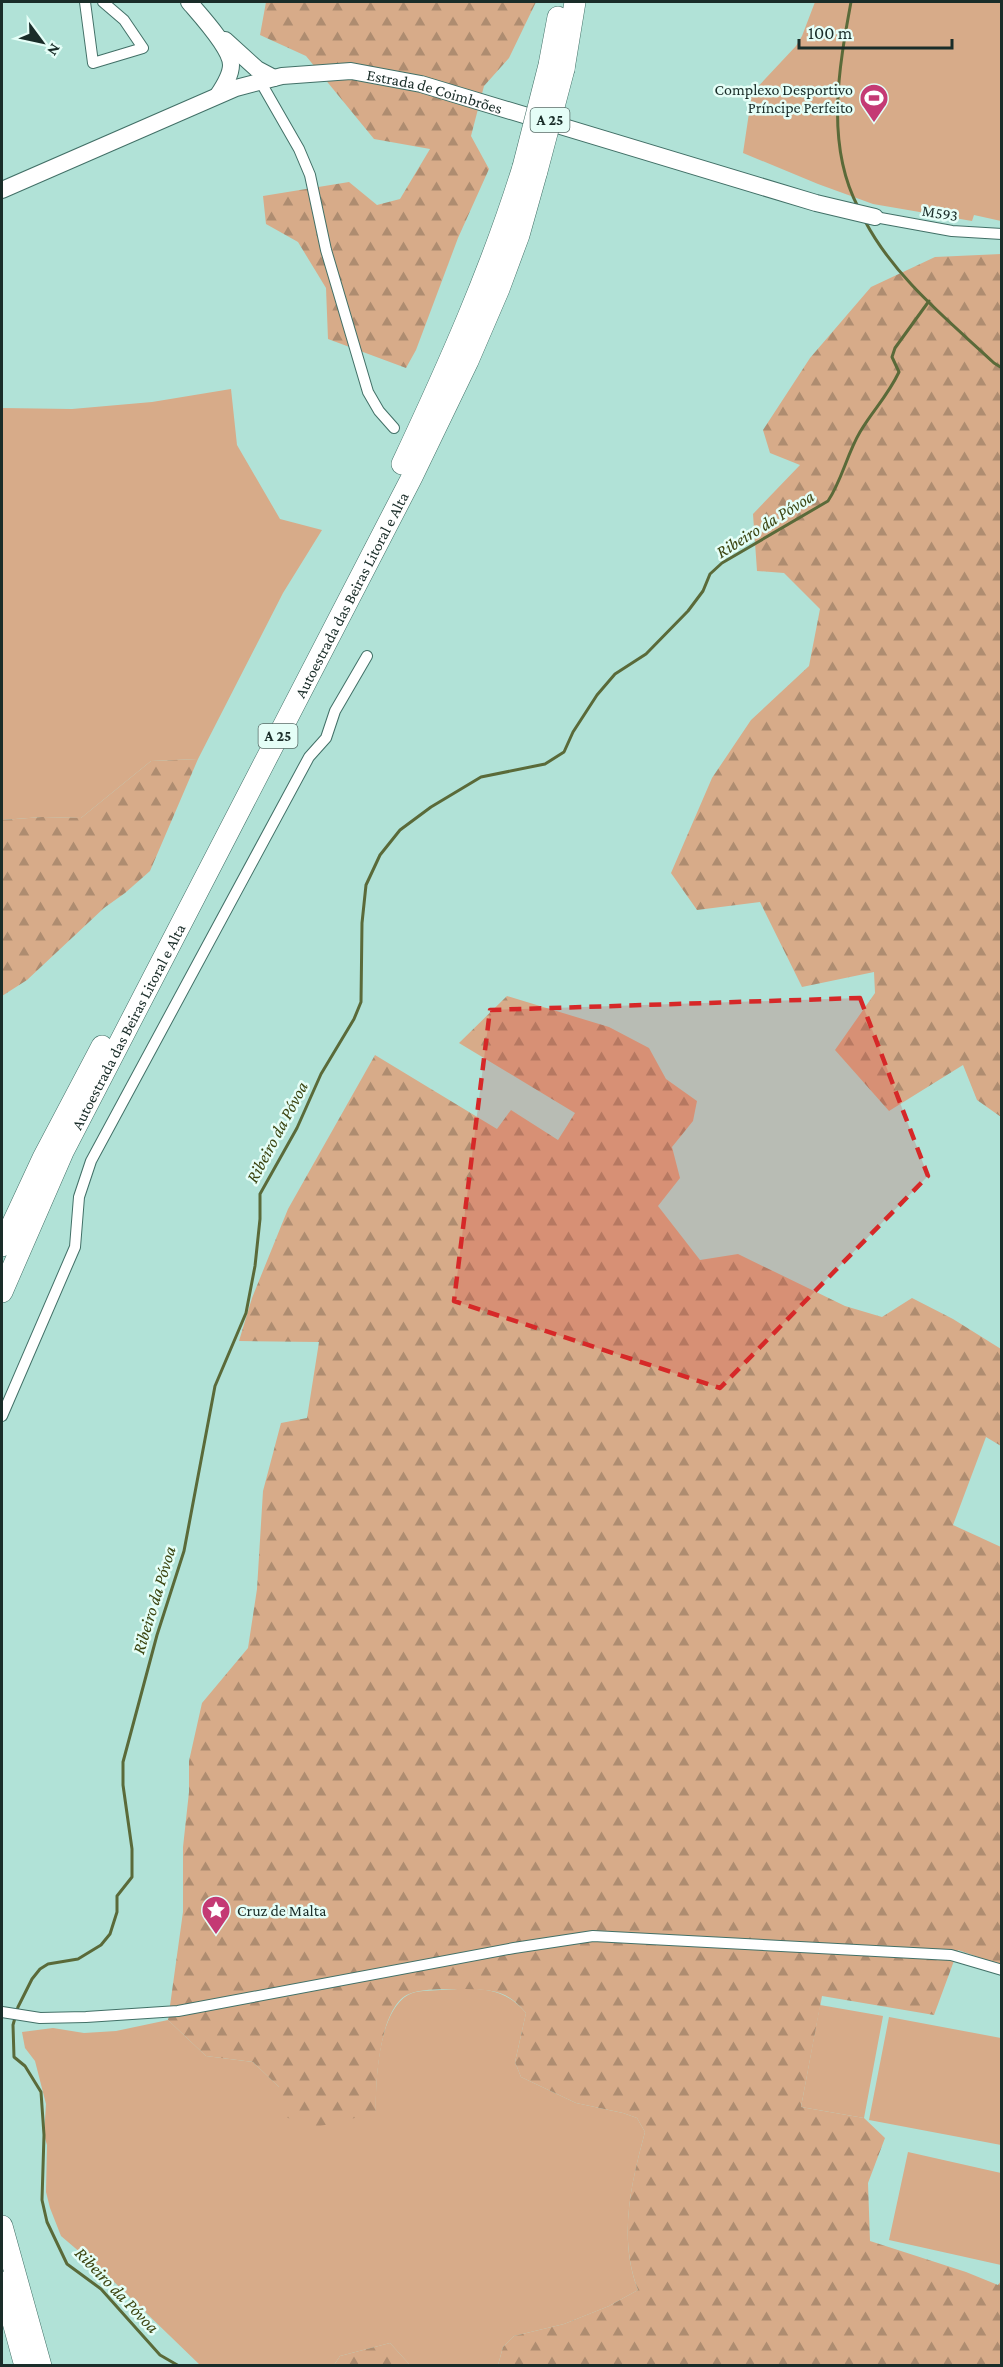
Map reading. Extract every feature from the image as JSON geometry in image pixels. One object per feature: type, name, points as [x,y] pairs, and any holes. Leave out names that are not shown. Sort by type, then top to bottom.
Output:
[{"type":"highway","name":"Autoestrada das Beiras Litoral e Alta","points":[[556,67],[560,2]]},
{"type":"highway","name":"Autoestrada das Beiras Litoral e Alta","points":[[2,1293],[63,1152],[412,477],[468,361],[519,235],[530,169],[575,2]]},
{"type":"highway","name":"Autoestrada das Beiras Litoral e Alta","points":[[2,1246],[49,1148],[399,471],[453,356],[530,169]]},
{"type":"highway","points":[[2,2226],[41,2366]]},
{"type":"highway","points":[[2,2282],[25,2366]]},
{"type":"street","points":[[85,2],[93,63],[143,48],[124,20],[103,2]]},
{"type":"street","points":[[194,7],[228,53],[261,81],[299,149],[306,166],[326,250],[368,392],[379,411],[394,428]]},
{"type":"street","points":[[194,7],[243,58],[266,75],[261,81]]},
{"type":"street","points":[[218,95],[227,80],[231,65],[228,53]]},
{"type":"street","name":"Estrada de Coimbrões","points":[[2,190],[218,95],[261,81],[351,71],[421,84],[875,217]]},
{"type":"street","name":"M593","points":[[875,217],[952,231],[1002,234]]},
{"type":"street","points":[[2,1416],[75,1247],[79,1197],[91,1161],[309,757],[326,738],[334,711],[367,656]]},
{"type":"street","points":[[5,2013],[40,2018],[178,2011],[514,1948],[593,1936],[951,1955],[1002,1970]]},
{"type":"highlighted area","points":[[860,998],[928,1176],[720,1388],[454,1301],[490,1010]]},
{"type":"green space","points":[[266,2],[536,2],[509,58],[484,86],[471,136],[489,169],[458,238],[416,350],[406,368],[328,339],[326,288],[298,242],[266,224],[263,196],[349,182],[377,205],[400,199],[430,149],[374,139],[306,56],[260,35]]},
{"type":"green space","name":"Complexo Desportivo Príncipe Perfeito","points":[[815,2],[1001,2],[1001,221],[974,215],[972,221],[873,204],[743,153],[752,93],[796,46]]},
{"type":"green space","points":[[1001,254],[1001,1117],[977,1100],[963,1065],[889,1111],[835,1050],[875,993],[874,972],[802,987],[760,902],[697,910],[671,873],[712,778],[751,720],[809,666],[820,609],[784,573],[757,571],[753,514],[800,465],[770,453],[763,430],[810,358],[871,287],[935,257]]},
{"type":"green space","points":[[231,389],[237,445],[280,519],[322,530],[283,593],[198,759],[151,761],[81,818],[42,817],[2,820],[2,408],[72,409],[152,402]]},
{"type":"green space","points":[[198,759],[150,871],[104,908],[27,980],[2,996],[2,820],[42,817],[81,818],[151,761]]},
{"type":"green space","points":[[507,996],[609,1027],[649,1048],[666,1079],[697,1101],[693,1121],[672,1147],[680,1178],[658,1206],[700,1260],[738,1254],[845,1306],[882,1317],[912,1298],[953,1319],[1001,1349],[1001,1446],[986,1437],[953,1525],[1001,1547],[1001,1965],[958,1950],[934,2015],[822,1996],[801,2107],[864,2118],[885,2138],[868,2183],[870,2241],[966,2272],[998,2285],[1001,2281],[1001,2365],[498,2365],[503,2347],[514,2336],[564,2324],[609,2306],[638,2290],[632,2270],[628,2231],[631,2191],[645,2132],[637,2118],[576,2103],[521,2077],[515,2062],[526,2013],[506,1996],[492,1991],[429,1990],[409,1994],[399,2001],[391,2014],[381,2047],[376,2113],[312,2128],[281,2115],[279,2087],[253,2062],[206,2056],[168,2020],[183,1912],[183,1847],[189,1792],[189,1761],[202,1703],[248,1648],[257,1589],[263,1491],[281,1423],[307,1418],[319,1342],[239,1341],[252,1298],[288,1209],[375,1055],[497,1129],[511,1110],[558,1140],[575,1113],[459,1043]]},
{"type":"green space","points":[[465,1989],[498,1993],[508,1997],[526,2013],[515,2062],[521,2077],[576,2103],[637,2118],[645,2132],[631,2191],[628,2231],[632,2271],[638,2290],[609,2306],[564,2324],[514,2336],[503,2347],[498,2365],[410,2365],[390,2343],[340,2356],[334,2365],[200,2365],[109,2277],[61,2236],[46,2192],[47,2145],[44,2135],[46,2104],[35,2061],[25,2048],[22,2032],[53,2028],[84,2033],[116,2031],[168,2020],[206,2056],[253,2062],[279,2087],[376,2113],[376,2084],[380,2049],[390,2016],[398,2004],[411,1993],[419,1991]]},
{"type":"green space","points":[[820,2005],[883,2016],[864,2118],[801,2107]]},
{"type":"green space","points":[[889,2017],[1001,2038],[1001,2145],[869,2120]]},
{"type":"green space","points":[[908,2152],[1001,2173],[1001,2265],[889,2240]]},
{"type":"green space","points":[[390,2343],[410,2365],[334,2365],[340,2356]]},
{"type":"waterway","points":[[851,2],[839,79],[838,132],[841,158],[858,207]]},
{"type":"waterway","name":"Ribeiro da Póvoa","points":[[865,221],[877,242],[907,280],[941,314],[1002,368]]},
{"type":"waterway","name":"Ribeiro da Póvoa","points":[[179,2366],[160,2355],[101,2289],[67,2264],[47,2222],[42,2200],[44,2135],[41,2092],[25,2066],[14,2057],[13,2025],[18,2007],[32,1979],[40,1969],[48,1964],[78,1959],[101,1945],[110,1934],[117,1912],[117,1896],[132,1877],[132,1849],[123,1785],[123,1762],[157,1635],[184,1551],[215,1386],[246,1313],[255,1266],[260,1194],[297,1128],[321,1074],[354,1019],[361,1002],[362,923],[366,885],[380,855],[400,830],[431,807],[481,777],[545,764],[564,752],[573,732],[597,695],[615,674],[646,654],[688,611],[703,591],[710,574],[722,563],[828,501],[860,432],[899,372],[892,357],[895,348],[929,301]]},
{"type":"place","name":"Complexo Desportivo Príncipe Perfeito","points":[[874,124]]},
{"type":"place","name":"Cruz de Malta","points":[[216,1936]]}]
